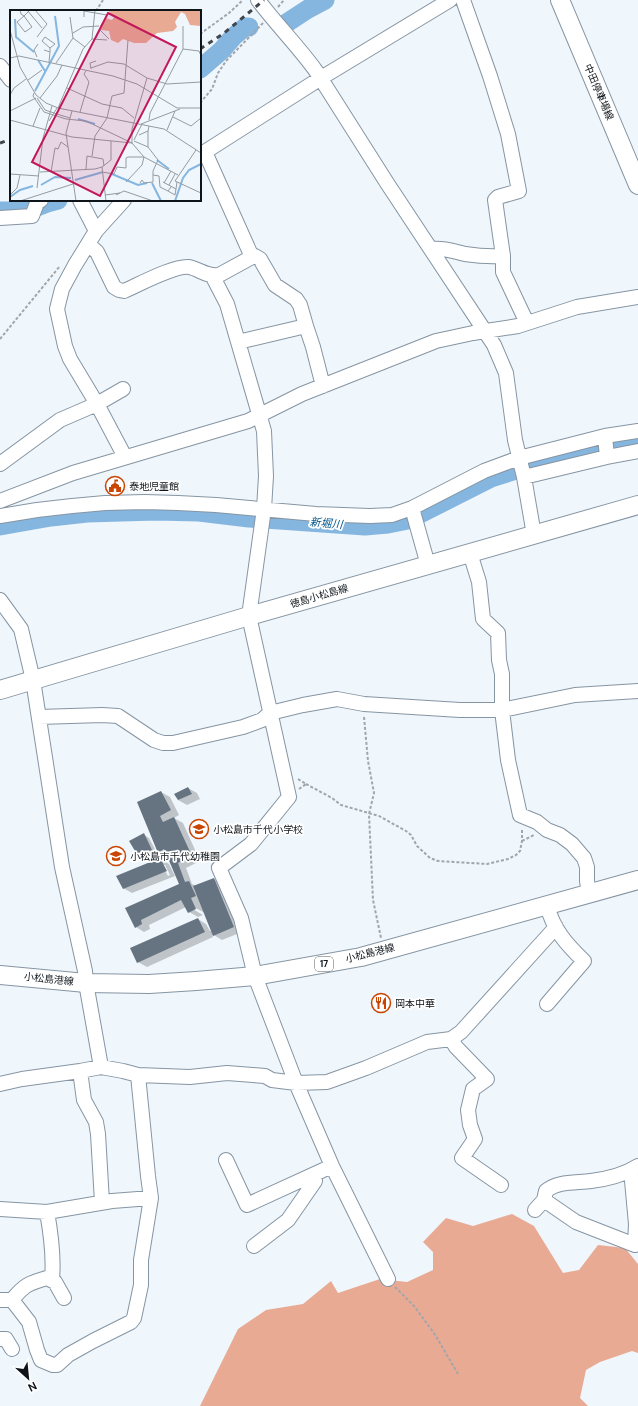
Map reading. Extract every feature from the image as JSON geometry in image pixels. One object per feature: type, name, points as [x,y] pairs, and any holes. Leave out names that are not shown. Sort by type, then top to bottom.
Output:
[{"type":"main road","name":"中田停車場線","points":[[560,0],[638,184]]},
{"type":"main road","name":"徳島小松島線","points":[[0,690],[249,616],[638,505]]},
{"type":"main road","name":"小松島港線","points":[[0,975],[86,983],[149,984],[196,982],[255,976],[361,957],[638,880]]},
{"type":"street","points":[[258,0],[270,16],[304,54],[321,78],[387,183],[494,345],[506,373],[515,440],[522,468],[534,535]]},
{"type":"street","points":[[252,257],[202,154],[321,78],[450,0]]},
{"type":"street","points":[[463,0],[490,76],[508,134],[519,191],[498,197],[495,200],[503,256],[503,272],[527,323]]},
{"type":"street","points":[[0,66],[10,79]]},
{"type":"street","points":[[81,201],[96,231]]},
{"type":"street","points":[[123,201],[96,231],[74,265],[62,289],[57,309],[65,346],[70,359],[97,404],[125,457]]},
{"type":"street","points":[[0,218],[32,216],[37,205]]},
{"type":"street","points":[[88,244],[97,252],[114,287],[124,291],[183,267],[190,267],[214,276],[252,257],[255,256],[260,259],[275,285],[296,298],[300,305],[323,386]]},
{"type":"street","points":[[431,250],[443,248],[464,254],[503,256]]},
{"type":"street","points":[[214,276],[214,279],[227,304],[264,431],[266,476],[264,510],[249,616],[289,797],[251,844],[219,868],[241,918],[255,976],[296,1083],[332,1166],[388,1279]]},
{"type":"street","points":[[0,501],[73,473],[235,425],[260,416],[302,394],[436,341],[527,323],[577,307],[638,297]]},
{"type":"street","points":[[238,342],[306,326]]},
{"type":"street","points":[[0,464],[60,420],[97,404],[124,389]]},
{"type":"street","points":[[0,516],[37,510],[105,503],[178,503],[316,514],[370,516],[392,515],[413,510],[484,471],[522,468],[606,446],[638,431]]},
{"type":"street","points":[[522,468],[606,446],[638,451]]},
{"type":"street","points":[[413,510],[428,565]]},
{"type":"street","points":[[470,553],[479,582],[483,619],[498,633],[499,660],[502,674],[502,710],[508,760],[520,816],[537,822],[547,830],[560,835],[572,844],[584,858],[587,867],[589,893]]},
{"type":"street","points":[[0,600],[21,629],[34,680],[62,867],[86,971],[86,983],[101,1067]]},
{"type":"street","points":[[39,717],[102,714],[118,716],[154,740],[163,743],[173,743],[243,727],[262,720],[270,712],[303,704],[337,699],[364,704],[460,710],[502,710],[575,695],[638,691]]},
{"type":"street","points":[[547,1004],[584,961],[568,945],[556,928],[551,918],[548,905]]},
{"type":"street","points":[[0,1084],[22,1079],[101,1067],[138,1075],[190,1077],[227,1073],[265,1076],[272,1080],[296,1083],[327,1082],[366,1068],[427,1042],[451,1039],[460,1032],[556,928]]},
{"type":"street","points":[[451,1039],[456,1047],[487,1078],[474,1089],[468,1110],[470,1125],[475,1138],[462,1158],[501,1185]]},
{"type":"street","points":[[80,1071],[84,1100],[96,1122],[102,1202]]},
{"type":"street","points":[[64,1298],[55,1282],[52,1279],[47,1278],[27,1284],[6,1300],[29,1322],[41,1360],[52,1365],[57,1365],[68,1355],[92,1340],[131,1322],[134,1318],[141,1285],[141,1260],[151,1198],[138,1075]]},
{"type":"street","points":[[226,1160],[247,1205],[332,1166]]},
{"type":"street","points":[[635,1168],[635,1245],[576,1222],[540,1205],[546,1191],[550,1187],[570,1182],[591,1181],[613,1177],[635,1168]]},
{"type":"street","points":[[254,1246],[288,1220],[315,1181],[315,1174]]},
{"type":"street","points":[[0,1209],[47,1212],[102,1202],[151,1198]]},
{"type":"street","points":[[47,1212],[53,1267],[52,1279]]},
{"type":"street","points":[[0,1339],[6,1339],[12,1348]]},
{"type":"path","points":[[97,10],[103,0]]},
{"type":"path","points":[[201,33],[229,13],[243,0]]},
{"type":"path","points":[[201,102],[212,89],[218,73],[226,61],[284,0]]},
{"type":"path","points":[[0,339],[60,266]]},
{"type":"path","points":[[364,704],[363,711],[368,761],[374,793],[369,814],[373,900],[384,950]]},
{"type":"path","points":[[306,784],[332,798],[341,805],[379,816],[406,831],[411,835],[417,846],[430,858],[438,861],[487,864],[516,856],[520,851],[522,836],[520,816]]},
{"type":"path","points":[[388,1279],[414,1306],[434,1333],[458,1374]]},
{"type":"shaded area","points":[[512,1214],[534,1226],[563,1273],[579,1270],[598,1245],[625,1248],[638,1264],[638,1353],[632,1351],[600,1362],[586,1370],[580,1398],[588,1406],[200,1406],[238,1329],[266,1310],[303,1304],[331,1281],[338,1293],[380,1279],[407,1282],[433,1270],[433,1252],[423,1242],[446,1218],[473,1226]]},
{"type":"building","points":[[188,787],[192,794],[178,800],[174,794]]},
{"type":"building","points":[[161,791],[171,810],[160,816],[163,822],[174,817],[192,856],[178,863],[185,882],[189,881],[196,896],[191,898],[196,909],[188,913],[181,900],[141,920],[142,924],[135,928],[125,908],[179,884],[164,849],[158,853],[137,802]]},
{"type":"building","points":[[144,833],[152,850],[138,856],[129,841]]},
{"type":"building","points":[[160,858],[167,871],[123,889],[116,876]]},
{"type":"building","points":[[214,878],[234,927],[213,936],[193,886]]},
{"type":"building","points":[[198,918],[205,932],[137,963],[130,948]]},
{"type":"waterway","points":[[285,24],[325,0]]},
{"type":"waterway","points":[[201,68],[222,50],[233,37],[245,27],[249,27]]},
{"type":"waterway","points":[[0,211],[26,211],[54,201]]},
{"type":"waterway","name":"新堀川","points":[[0,526],[51,517],[87,513],[156,511],[199,512],[249,518],[365,526],[388,524],[408,520],[491,478],[573,452],[638,441]]},
{"type":"railway","points":[[201,48],[223,34],[264,0]]},
{"type":"railway","points":[[0,143],[10,139]]},
{"type":"place","name":"泰地児童館","points":[[115,486]]},
{"type":"place","name":"小松島市千代小学校","points":[[199,829]]},
{"type":"place","name":"小松島市千代幼稚園","points":[[116,856]]},
{"type":"place","name":"岡本中華","points":[[381,1003]]}]
